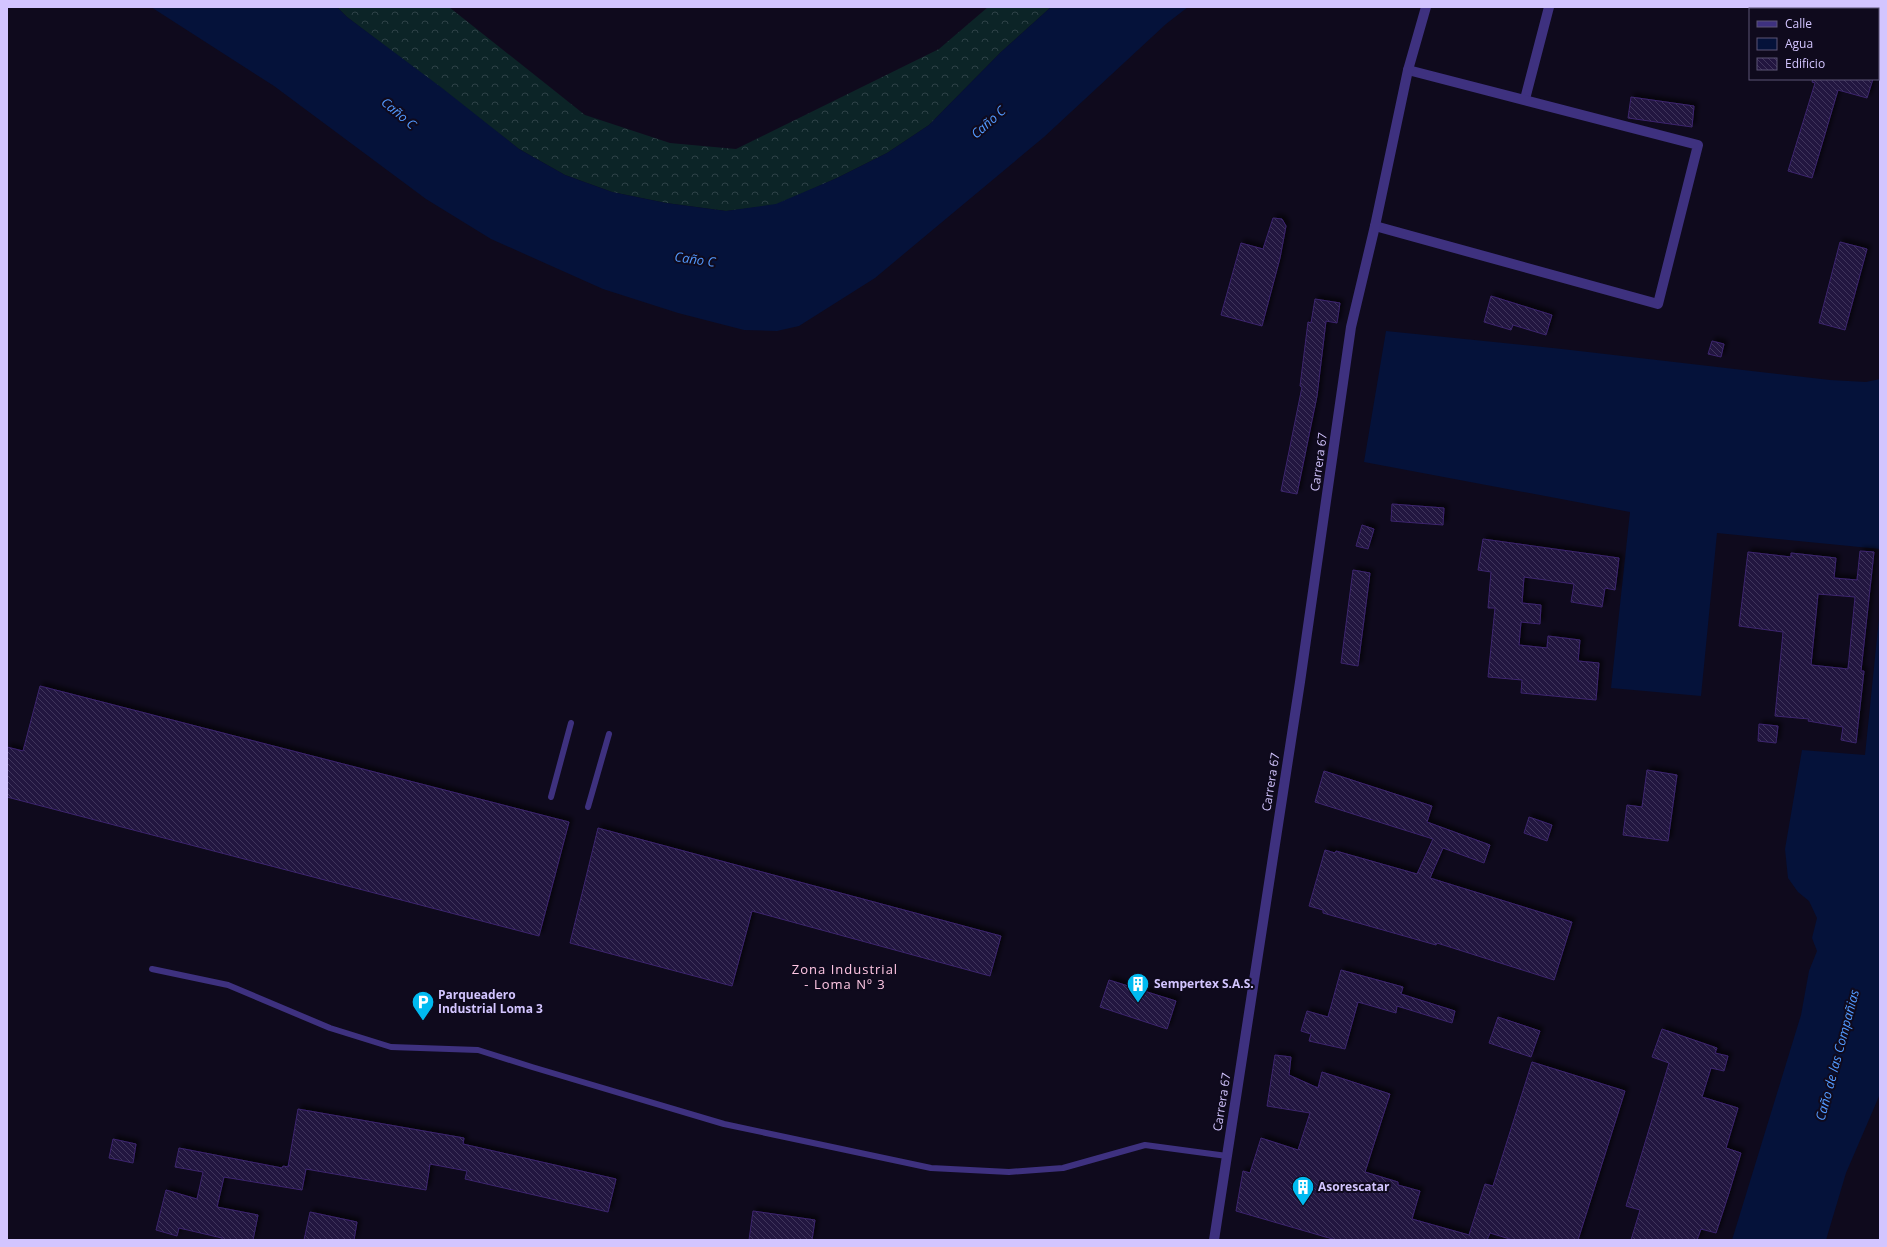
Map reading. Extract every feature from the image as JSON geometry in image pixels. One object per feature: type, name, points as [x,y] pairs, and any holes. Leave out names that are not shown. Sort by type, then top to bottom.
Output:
[{"type":"street","name":"Carrera 67","points":[[1214,1240],[1301,674],[1351,327],[1375,226],[1408,70],[1426,7]]},
{"type":"street","points":[[1525,99],[1548,7]]},
{"type":"street","points":[[1375,226],[1658,304],[1698,145],[1525,99],[1408,70]]},
{"type":"lane","points":[[551,797],[571,723]]},
{"type":"lane","points":[[588,807],[610,734]]},
{"type":"lane","points":[[152,969],[228,985],[330,1028],[391,1047],[478,1050],[724,1124],[931,1168],[1009,1172],[1063,1168],[1145,1145],[1227,1156]]},
{"type":"green space","points":[[337,7],[449,7],[585,115],[670,143],[736,149],[939,49],[988,7],[1051,7],[1001,52],[929,125],[887,153],[837,178],[776,205],[726,211],[666,203],[612,192],[565,175],[519,149],[347,17]]},
{"type":"water","name":"Caño C","points":[[151,7],[337,7],[347,17],[442,88],[519,149],[565,175],[612,192],[666,203],[726,211],[776,204],[837,178],[887,153],[929,125],[1001,52],[1051,7],[1188,7],[1166,24],[1044,137],[875,278],[799,326],[777,331],[744,330],[678,313],[603,289],[491,239],[426,199],[274,86]]},
{"type":"water","points":[[1386,331],[1562,349],[1830,380],[1866,382],[1880,379],[1880,549],[1717,533],[1701,696],[1611,688],[1630,512],[1364,462]]},
{"type":"water","name":"Caño de las Compañias","points":[[1880,609],[1880,1094],[1846,1173],[1826,1240],[1732,1240],[1801,1015],[1809,971],[1817,951],[1812,938],[1817,918],[1809,901],[1798,892],[1788,878],[1785,849],[1802,750],[1865,755]]},
{"type":"building","points":[[1813,80],[1873,80],[1867,98],[1838,90],[1812,178],[1788,171],[1815,83],[1812,82]]},
{"type":"building","points":[[1631,97],[1694,106],[1692,127],[1628,118]]},
{"type":"building","points":[[1273,218],[1282,219],[1286,226],[1280,258],[1262,326],[1221,315],[1241,243],[1263,249]]},
{"type":"building","points":[[1840,242],[1867,249],[1845,330],[1819,323]]},
{"type":"building","points":[[1491,296],[1552,315],[1546,335],[1513,325],[1511,330],[1484,322]]},
{"type":"building","points":[[1315,299],[1340,303],[1337,323],[1326,321],[1317,396],[1297,494],[1281,491],[1302,387],[1300,386],[1308,322],[1311,323]]},
{"type":"building","points":[[1712,341],[1724,344],[1721,357],[1708,354]]},
{"type":"building","points":[[1392,504],[1444,508],[1443,525],[1391,521]]},
{"type":"building","points":[[1362,525],[1374,529],[1368,549],[1356,546]]},
{"type":"building","points":[[1483,539],[1619,558],[1615,590],[1605,588],[1602,607],[1571,602],[1574,584],[1524,577],[1522,603],[1541,605],[1540,624],[1521,622],[1519,645],[1547,648],[1548,636],[1580,640],[1578,661],[1599,663],[1596,700],[1521,693],[1522,680],[1488,677],[1495,608],[1488,608],[1491,572],[1478,570]]},
{"type":"building","points":[[1860,551],[1874,552],[1861,671],[1864,671],[1856,743],[1841,740],[1843,727],[1808,721],[1809,719],[1775,716],[1783,632],[1739,626],[1748,552],[1791,557],[1791,553],[1836,558],[1834,578],[1857,580]],"holes":[[[1818,594],[1855,597],[1848,669],[1811,665]]]},
{"type":"building","points":[[1353,570],[1370,573],[1358,666],[1341,663]]},
{"type":"building","points":[[40,686],[569,822],[539,936],[7,797],[7,747],[23,751]]},
{"type":"building","points":[[1759,724],[1778,726],[1776,743],[1758,741]]},
{"type":"building","points":[[1647,770],[1677,775],[1668,841],[1623,835],[1627,805],[1642,807]]},
{"type":"building","points":[[1324,771],[1432,806],[1427,822],[1490,845],[1484,863],[1443,848],[1430,878],[1572,922],[1554,980],[1437,943],[1436,945],[1323,913],[1323,910],[1309,906],[1325,850],[1335,853],[1336,851],[1417,874],[1433,839],[1315,802]]},
{"type":"building","points":[[1529,817],[1552,825],[1547,841],[1524,833]]},
{"type":"building","points":[[598,828],[1001,936],[990,976],[752,911],[732,986],[570,943]]},
{"type":"building","points":[[1341,970],[1403,987],[1401,994],[1455,1011],[1452,1023],[1397,1006],[1396,1013],[1358,1002],[1345,1049],[1309,1041],[1311,1034],[1301,1031],[1307,1011],[1328,1017]]},
{"type":"building","name":"Sempertex S.A.S.","points":[[1109,980],[1176,1001],[1167,1029],[1100,1007]]},
{"type":"building","points":[[1498,1017],[1540,1031],[1531,1057],[1489,1043]]},
{"type":"building","points":[[1662,1029],[1717,1048],[1715,1053],[1728,1056],[1724,1071],[1711,1068],[1702,1097],[1738,1108],[1726,1148],[1741,1153],[1729,1193],[1716,1233],[1701,1229],[1697,1240],[1631,1240],[1640,1210],[1626,1206],[1669,1063],[1652,1057]]},
{"type":"building","points":[[1275,1055],[1291,1057],[1289,1075],[1318,1088],[1322,1072],[1390,1094],[1365,1172],[1398,1182],[1398,1185],[1420,1191],[1412,1219],[1469,1235],[1485,1184],[1493,1186],[1532,1062],[1625,1091],[1578,1240],[1513,1240],[1490,1233],[1487,1240],[1336,1240],[1236,1211],[1243,1171],[1250,1173],[1261,1138],[1298,1150],[1310,1113],[1267,1106]]},
{"type":"building","points":[[298,1109],[464,1138],[463,1144],[616,1179],[608,1212],[465,1179],[467,1171],[430,1164],[426,1190],[306,1169],[302,1190],[224,1177],[217,1207],[258,1215],[253,1240],[222,1240],[222,1238],[179,1228],[177,1236],[156,1230],[166,1190],[197,1199],[203,1172],[175,1167],[179,1148],[282,1168],[283,1166],[288,1167]]},
{"type":"building","points":[[113,1139],[136,1144],[133,1163],[109,1158]]},
{"type":"building","points":[[753,1211],[815,1220],[812,1240],[749,1240]]},
{"type":"building","points":[[310,1212],[357,1222],[354,1240],[304,1240]]},
{"type":"place","name":"Sempertex S.A.S.","points":[[1138,1004]]},
{"type":"place","name":"Parqueadero Industrial Loma 3","points":[[423,1022]]},
{"type":"place","name":"Asorescatar","points":[[1303,1206]]},
{"type":"district","name":"Zona Industrial - Loma Nº 3","points":[[845,976]]}]
